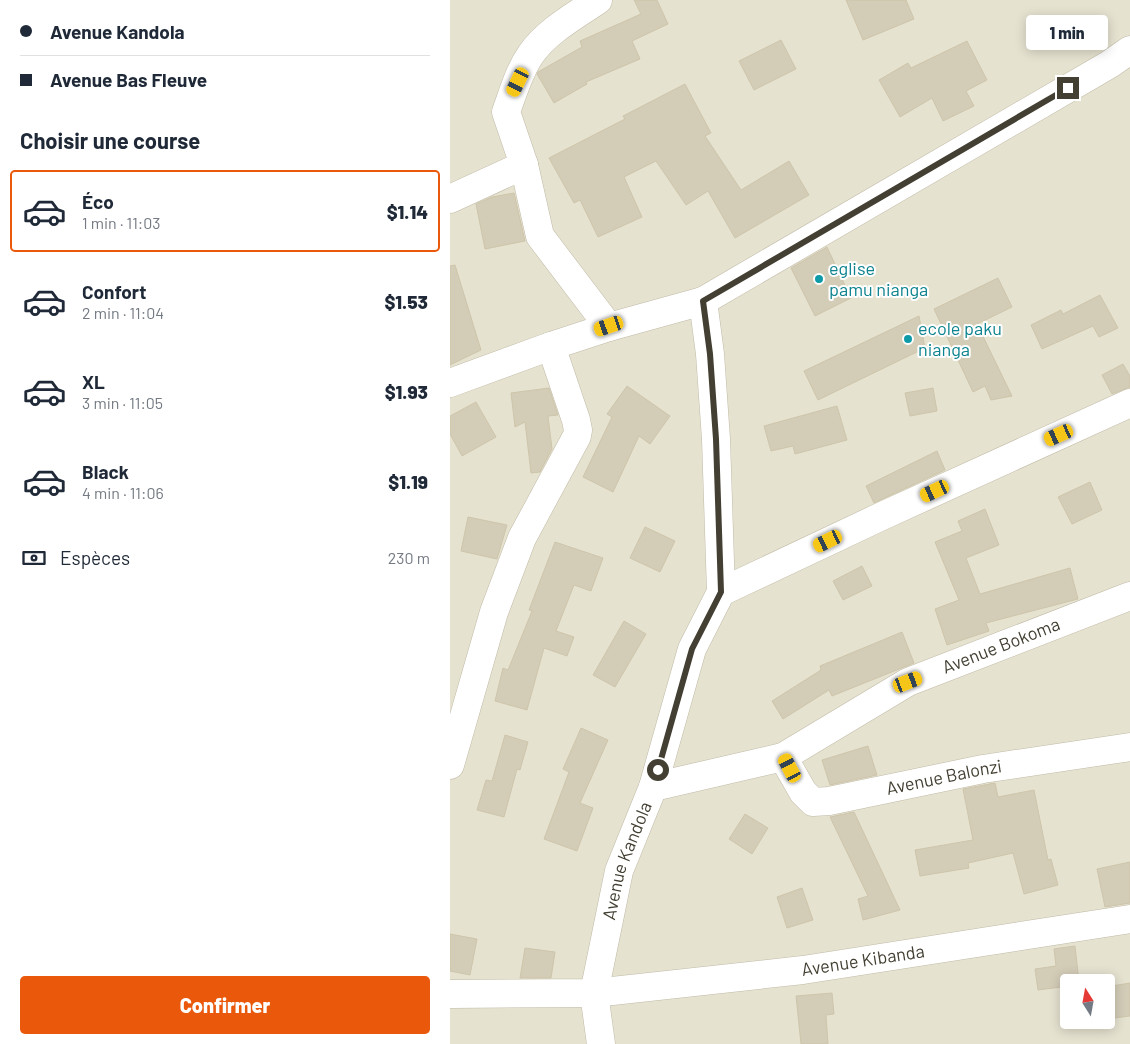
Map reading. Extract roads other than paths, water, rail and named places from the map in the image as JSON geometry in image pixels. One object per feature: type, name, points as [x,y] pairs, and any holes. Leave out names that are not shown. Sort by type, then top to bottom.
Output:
[{"type":"street","points":[[598,0],[546,37],[531,54],[506,112],[524,165],[540,236],[609,326]]},
{"type":"street","points":[[450,383],[609,326],[703,301],[1110,64],[1130,50]]},
{"type":"street","points":[[450,199],[524,165]]},
{"type":"street","name":"Avenue Kandola","points":[[601,1044],[594,993],[619,871],[653,787],[692,649],[721,592],[716,439],[710,354],[703,301]]},
{"type":"street","points":[[450,765],[494,612],[522,538],[578,430],[551,346]]},
{"type":"street","points":[[721,592],[1130,403]]},
{"type":"street","name":"Avenue Bokoma","points":[[653,787],[783,757],[908,682],[1130,596]]},
{"type":"street","name":"Avenue Balonzi","points":[[783,757],[802,792],[813,802],[829,801],[983,769],[1130,747]]},
{"type":"street","name":"Avenue Kibanda","points":[[450,994],[594,993],[803,970],[1130,918]]},
{"type":"place","name":"eglise pamu nianga","points":[[819,279]]},
{"type":"place","name":"ecole paku nianga","points":[[908,339]]}]
